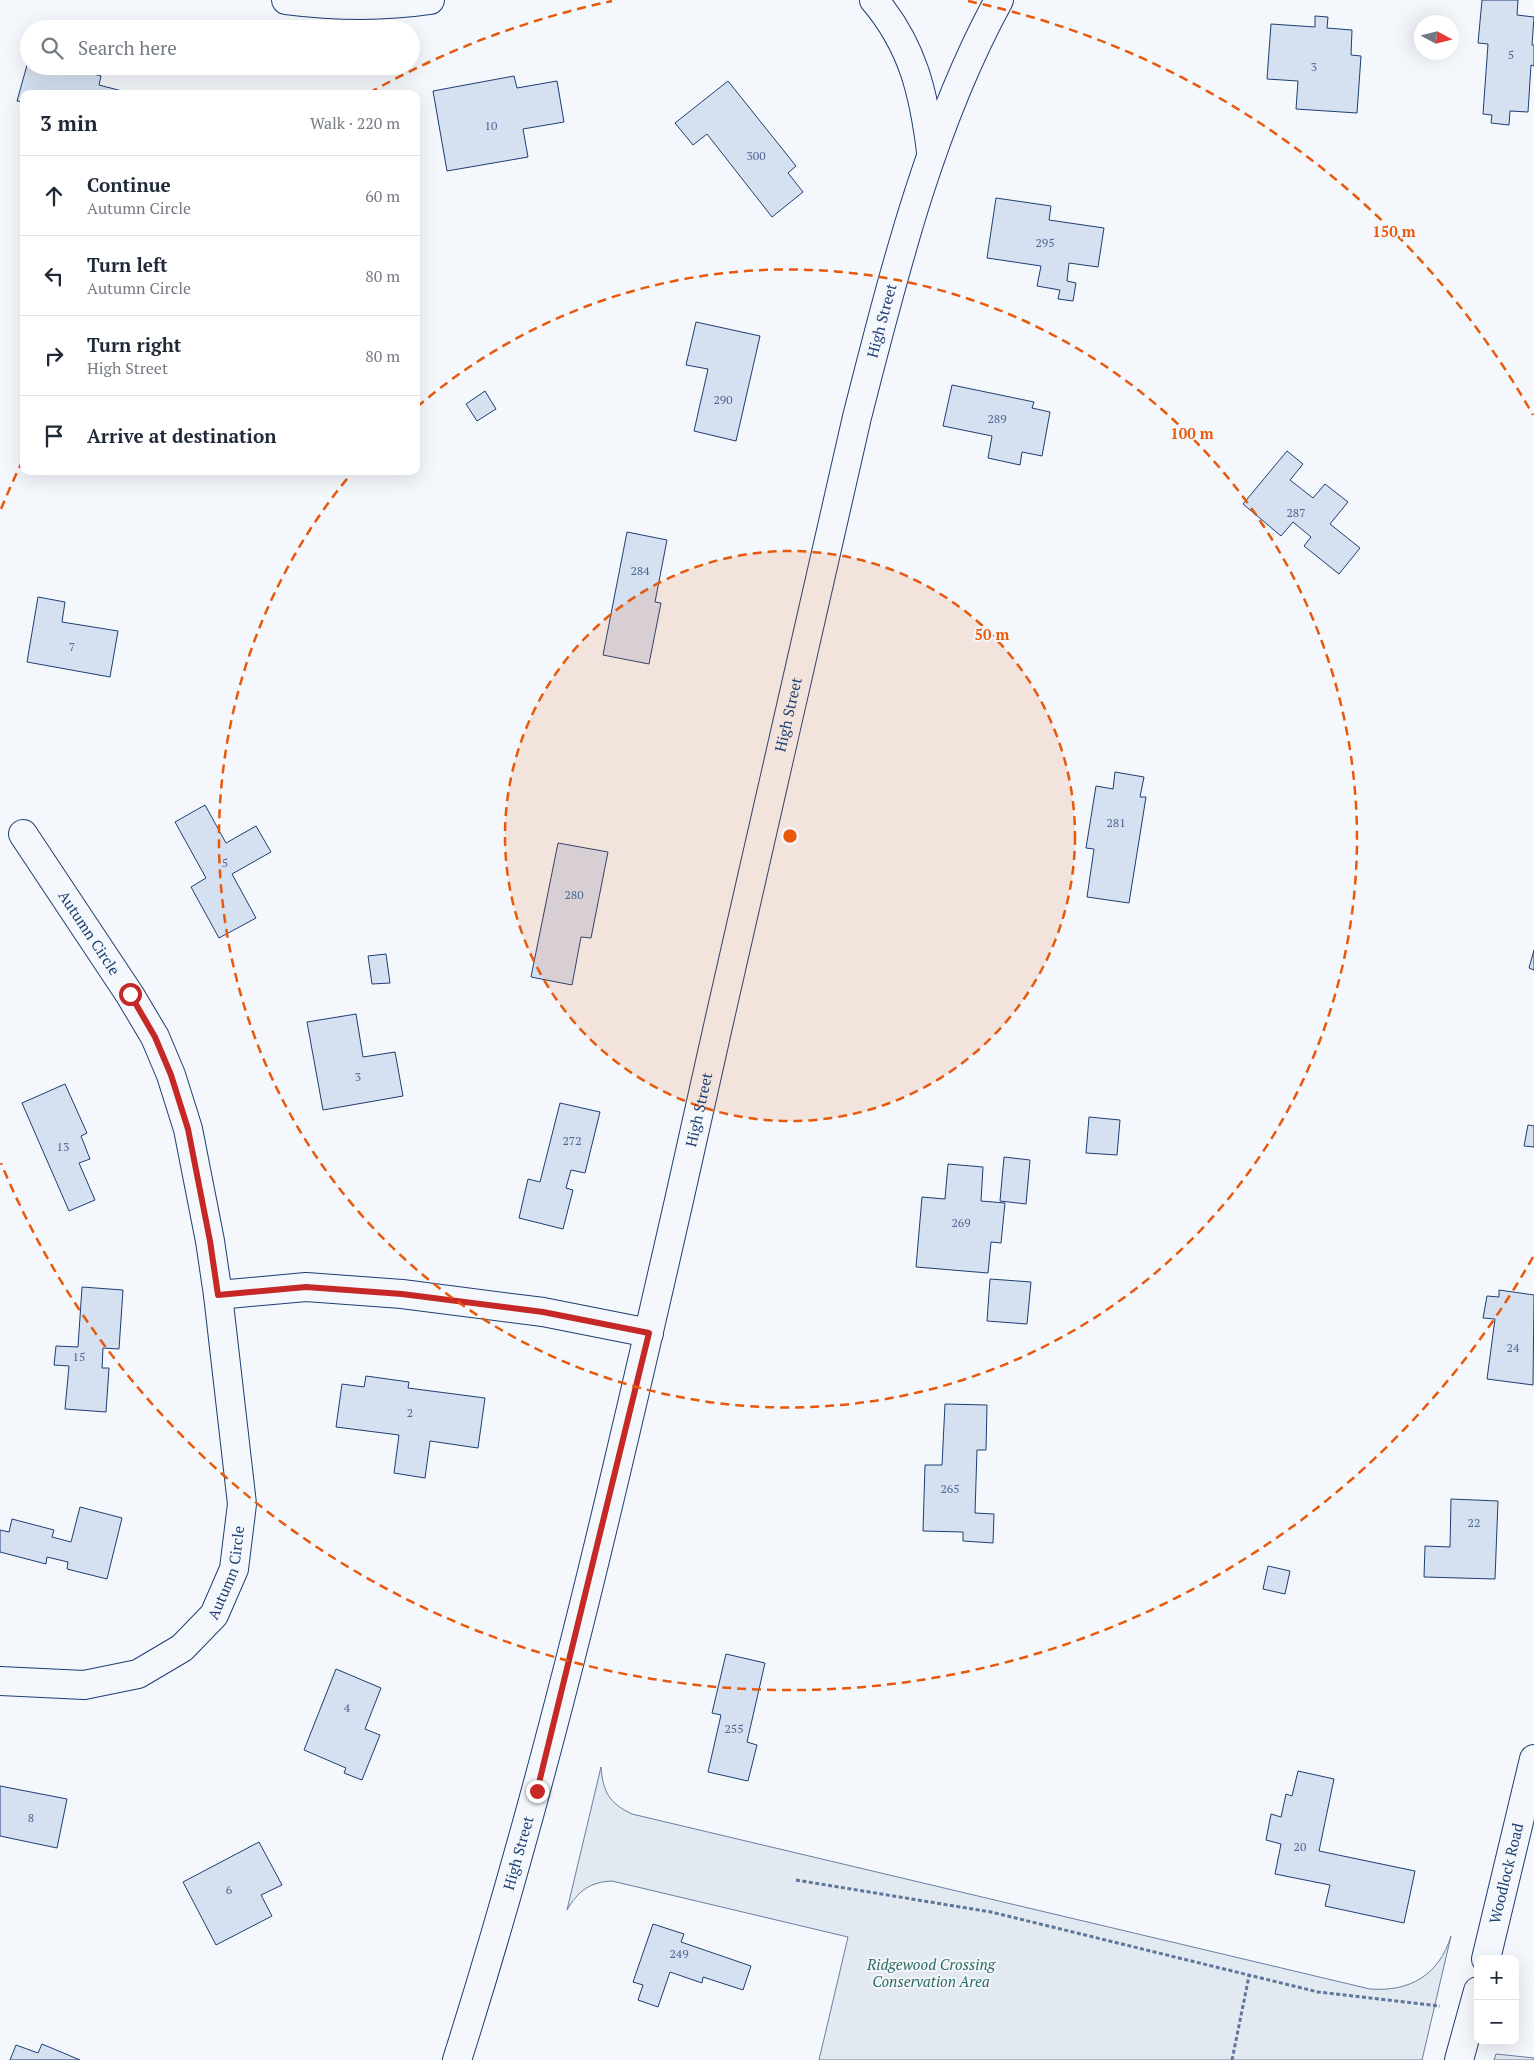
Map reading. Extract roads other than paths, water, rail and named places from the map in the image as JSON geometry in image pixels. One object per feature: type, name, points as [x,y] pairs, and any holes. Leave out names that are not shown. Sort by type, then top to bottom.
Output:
[{"type":"main road","points":[[286,0],[312,3],[402,4],[430,0]]},
{"type":"main road","name":"High Street","points":[[874,0],[896,32],[915,70],[926,109],[932,156]]},
{"type":"main road","name":"High Street","points":[[457,2060],[490,1959],[537,1791],[649,1333],[857,417],[890,288],[932,156],[962,78],[985,26],[999,0]]},
{"type":"main road","name":"Autumn Circle","points":[[0,1681],[84,1685],[138,1674],[182,1648],[214,1615],[234,1569],[242,1504],[210,1241],[188,1129],[171,1075],[155,1037],[130,994],[23,834]]},
{"type":"main road","points":[[218,1295],[306,1287],[402,1294],[543,1312],[649,1333]]},
{"type":"main road","name":"Woodlock Road","points":[[1487,1955],[1534,1759]]},
{"type":"main road","points":[[1459,2060],[1474,2004]]},
{"type":"park label","name":"Ridgewood Crossing Conservation Area","points":[[931,1974]]}]
